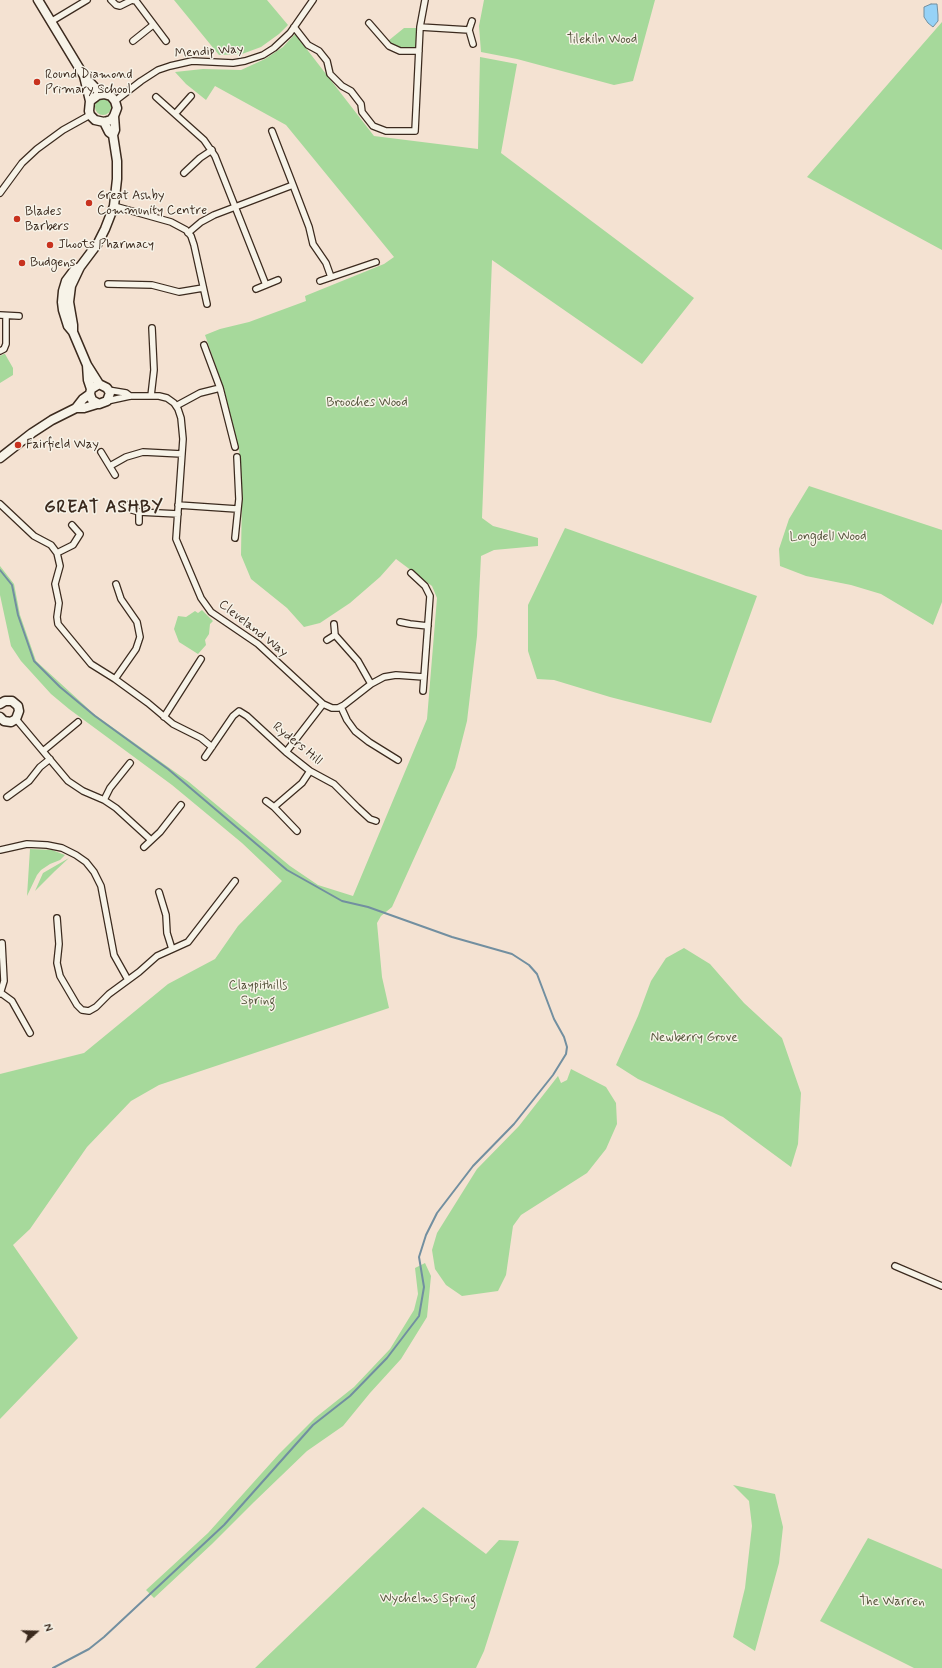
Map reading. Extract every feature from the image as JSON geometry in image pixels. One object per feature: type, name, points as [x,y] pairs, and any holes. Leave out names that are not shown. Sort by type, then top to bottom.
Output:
[{"type":"street","points":[[38,0],[84,76],[101,94]]},
{"type":"street","points":[[52,21],[87,0]]},
{"type":"street","points":[[111,0],[116,5],[120,6],[132,0],[136,1],[166,41]]},
{"type":"street","name":"Mendip Way","points":[[115,100],[158,70],[170,66],[192,61],[233,63],[258,58],[274,48],[294,28],[313,0]]},
{"type":"street","points":[[294,28],[308,45],[319,52],[327,61],[330,74],[342,86],[351,91],[362,104],[362,112],[372,126],[386,131],[415,131],[420,27],[424,0]]},
{"type":"street","points":[[472,21],[469,30],[473,44]]},
{"type":"street","points":[[369,23],[389,46],[400,51],[419,52]]},
{"type":"street","points":[[133,40],[153,25]]},
{"type":"street","points":[[420,27],[469,30]]},
{"type":"street","points":[[84,76],[90,101],[88,111],[90,115],[95,120],[104,122],[111,120],[117,108],[115,100],[108,95],[101,94],[94,97],[90,101]]},
{"type":"street","points":[[175,114],[191,96]]},
{"type":"street","points":[[156,97],[195,131],[212,150],[219,163],[266,285]]},
{"type":"street","points":[[0,193],[22,163],[37,149],[63,130],[90,115]]},
{"type":"street","points":[[107,401],[110,395],[108,390],[104,385],[99,384],[87,364],[73,332],[69,294],[80,267],[98,243],[114,206],[117,161],[113,135],[115,130],[114,116]]},
{"type":"street","points":[[104,122],[109,132],[113,135]]},
{"type":"street","points":[[272,131],[309,227],[313,244],[326,263],[331,276]]},
{"type":"street","points":[[184,173],[200,158],[212,150]]},
{"type":"street","points":[[188,233],[207,219],[293,185]]},
{"type":"street","points":[[114,206],[170,222],[182,227],[188,233],[194,245],[207,304]]},
{"type":"street","points":[[320,281],[331,276],[376,262]]},
{"type":"street","points":[[256,288],[278,280]]},
{"type":"street","points":[[108,284],[152,285],[179,292],[203,288]]},
{"type":"street","points":[[0,351],[4,349],[6,344],[3,315],[19,316]]},
{"type":"street","points":[[151,396],[154,370],[152,328]]},
{"type":"street","points":[[204,344],[220,388],[236,447]]},
{"type":"street","points":[[87,364],[90,392],[92,400],[97,404]]},
{"type":"street","points":[[76,408],[99,384]]},
{"type":"street","points":[[0,458],[32,433],[57,417],[76,408],[84,408],[102,404],[107,401],[130,396],[167,398],[176,406],[200,393],[220,388]]},
{"type":"street","points":[[108,390],[126,393],[130,396]]},
{"type":"street","name":"Cleveland Way","points":[[176,406],[180,413],[182,426],[182,454],[176,532],[178,544],[205,605],[211,612],[264,648],[323,704]]},
{"type":"street","points":[[101,452],[116,475]]},
{"type":"street","points":[[110,466],[126,457],[143,452],[182,454]]},
{"type":"street","points":[[235,538],[239,477],[237,457]]},
{"type":"street","points":[[0,504],[34,536],[51,545],[57,553],[60,566],[55,584],[59,603],[57,617],[58,624],[91,664],[116,679],[173,724],[201,738],[212,747]]},
{"type":"street","points":[[127,505],[132,510],[139,512],[178,514]]},
{"type":"street","points":[[178,505],[238,509]]},
{"type":"street","points":[[139,512],[139,522]]},
{"type":"street","points":[[57,553],[73,545],[80,534],[72,525]]},
{"type":"street","points":[[411,573],[425,586],[430,596],[423,691]]},
{"type":"street","points":[[116,584],[123,604],[137,622],[140,637],[136,649],[116,679]]},
{"type":"street","points":[[400,622],[428,626]]},
{"type":"street","points":[[334,624],[335,635],[355,657],[371,684]]},
{"type":"street","points":[[327,640],[335,635]]},
{"type":"street","points":[[164,717],[201,659]]},
{"type":"street","points":[[286,752],[323,704],[332,708],[341,707],[349,703],[378,679],[390,676],[424,677]]},
{"type":"street","points":[[0,693],[2,702],[16,703],[19,711],[16,719],[8,722],[0,717]]},
{"type":"street","points":[[341,707],[347,720],[356,731],[369,742],[398,760]]},
{"type":"street","name":"Ryders Hill","points":[[205,757],[233,716],[239,712],[247,716],[286,752],[310,771],[334,784],[357,808],[376,822]]},
{"type":"street","points":[[16,719],[68,781],[83,791],[104,800],[126,816],[151,840]]},
{"type":"street","points":[[43,751],[78,722]]},
{"type":"street","points":[[7,797],[29,781],[40,767],[50,759]]},
{"type":"street","points":[[104,800],[110,788],[130,763]]},
{"type":"street","points":[[274,807],[302,783],[310,771]]},
{"type":"street","points":[[266,801],[274,807],[297,831]]},
{"type":"street","points":[[144,847],[181,805]]},
{"type":"street","points":[[0,850],[27,844],[47,845],[62,848],[86,862],[94,872],[101,886],[114,955],[128,980]]},
{"type":"street","points":[[57,918],[59,944],[58,970],[62,981],[79,1008],[92,1010],[109,994],[157,956],[185,945],[191,940],[235,881]]},
{"type":"street","points":[[159,892],[166,915],[168,934],[172,949]]},
{"type":"street","points":[[2,943],[4,981],[1,993],[12,1001],[30,1033]]},
{"type":"street","points":[[895,1266],[942,1286]]},
{"type":"green space","points":[[174,0],[267,0],[288,25],[279,34],[261,47],[242,54],[219,55]]},
{"type":"green space","name":"Tilekiln Wood","points":[[484,0],[655,0],[633,81],[614,85],[517,59],[481,52],[479,26]]},
{"type":"green space","points":[[942,22],[942,250],[807,177]]},
{"type":"green space","points":[[404,28],[418,28],[416,47],[413,49],[392,47],[388,41]]},
{"type":"green space","points":[[295,34],[374,136],[478,149],[480,57],[517,64],[501,153],[694,298],[642,364],[492,260],[482,518],[493,526],[538,538],[538,546],[494,550],[481,556],[477,636],[467,721],[455,768],[392,907],[381,916],[377,923],[382,977],[389,1008],[159,1085],[131,1101],[87,1147],[30,1229],[13,1245],[78,1338],[0,1419],[0,1074],[84,1053],[168,984],[215,959],[238,926],[282,881],[242,843],[172,785],[51,694],[21,661],[11,646],[0,595],[0,566],[14,584],[20,615],[36,661],[94,714],[189,782],[290,866],[318,885],[353,896],[427,719],[437,598],[432,586],[396,559],[380,577],[350,603],[320,623],[304,627],[287,608],[251,579],[241,555],[242,492],[239,449],[224,389],[205,335],[220,329],[249,322],[306,301],[305,296],[384,264],[394,257],[286,125],[215,86],[206,100],[186,84],[175,72],[203,69],[241,70],[265,59],[283,47]]},
{"type":"green space","points":[[103,99],[109,101],[111,107],[109,113],[103,115],[97,113],[95,107],[97,101]]},
{"type":"green space","points":[[4,354],[13,368],[13,375],[0,383],[0,356]]},
{"type":"green space","name":"Longdell Wood","points":[[809,486],[942,530],[942,602],[933,625],[881,594],[851,585],[806,576],[780,566],[779,549],[789,519]]},
{"type":"green space","points":[[565,528],[757,596],[711,723],[610,697],[554,680],[537,679],[528,651],[528,605]]},
{"type":"green space","points":[[202,610],[213,621],[210,624],[209,634],[205,640],[206,645],[198,654],[179,642],[174,629],[178,616],[186,617],[195,611],[198,613]]},
{"type":"green space","points":[[30,849],[52,850],[65,855],[60,860],[41,870],[27,896]]},
{"type":"green space","points":[[69,858],[55,871],[35,891],[43,873]]},
{"type":"green space","name":"Newberry Grove","points":[[684,948],[710,964],[744,1003],[782,1038],[801,1093],[798,1144],[791,1167],[723,1117],[638,1079],[616,1065],[638,1016],[651,981],[666,958]]},
{"type":"green space","points":[[571,1069],[606,1087],[616,1103],[617,1124],[606,1149],[587,1173],[521,1215],[513,1226],[506,1275],[498,1291],[462,1296],[446,1285],[435,1269],[432,1250],[437,1233],[477,1169],[519,1126],[558,1076],[561,1083],[567,1080]]},
{"type":"green space","points":[[425,1263],[431,1276],[427,1317],[401,1359],[343,1426],[307,1451],[212,1544],[154,1598],[146,1590],[208,1533],[279,1454],[315,1418],[354,1387],[390,1349],[414,1310],[418,1294],[415,1268]]},
{"type":"green space","points":[[733,1485],[775,1494],[783,1527],[779,1563],[755,1651],[733,1637],[745,1588],[752,1526],[749,1501]]},
{"type":"green space","name":"Wychelms Spring","points":[[423,1507],[486,1554],[499,1540],[519,1541],[484,1651],[476,1668],[255,1668]]},
{"type":"green space","name":"The Warren","points":[[868,1538],[942,1569],[942,1668],[914,1668],[820,1621]]},
{"type":"water","points":[[931,4],[937,4],[938,15],[938,21],[933,27],[924,17],[924,7]]},
{"type":"waterway","points":[[0,570],[12,585],[18,615],[34,661],[60,687],[95,716],[168,769],[287,870],[342,901],[368,907],[452,937],[512,954],[529,965],[537,974],[554,1019],[564,1037],[567,1047],[566,1054],[553,1075],[514,1124],[473,1166],[437,1213],[426,1235],[419,1257],[424,1287],[419,1316],[387,1358],[350,1396],[313,1425],[224,1525],[104,1637],[89,1649],[53,1668]]},
{"type":"place","name":"Round Diamond Primary School","points":[[37,82]]},
{"type":"place","name":"Great Ashby Community Centre","points":[[89,203]]},
{"type":"place","name":"Blades Barbers","points":[[17,219]]},
{"type":"place","name":"Jhoots Pharmacy","points":[[50,245]]},
{"type":"place","name":"Budgens","points":[[22,263]]},
{"type":"place","name":"Fairfield Way","points":[[18,445]]},
{"type":"district","name":"GREAT ASHBY","points":[[104,508]]},
{"type":"park label","name":"Brooches Wood","points":[[367,403]]},
{"type":"park label","name":"Claypithills Spring","points":[[258,994]]}]
